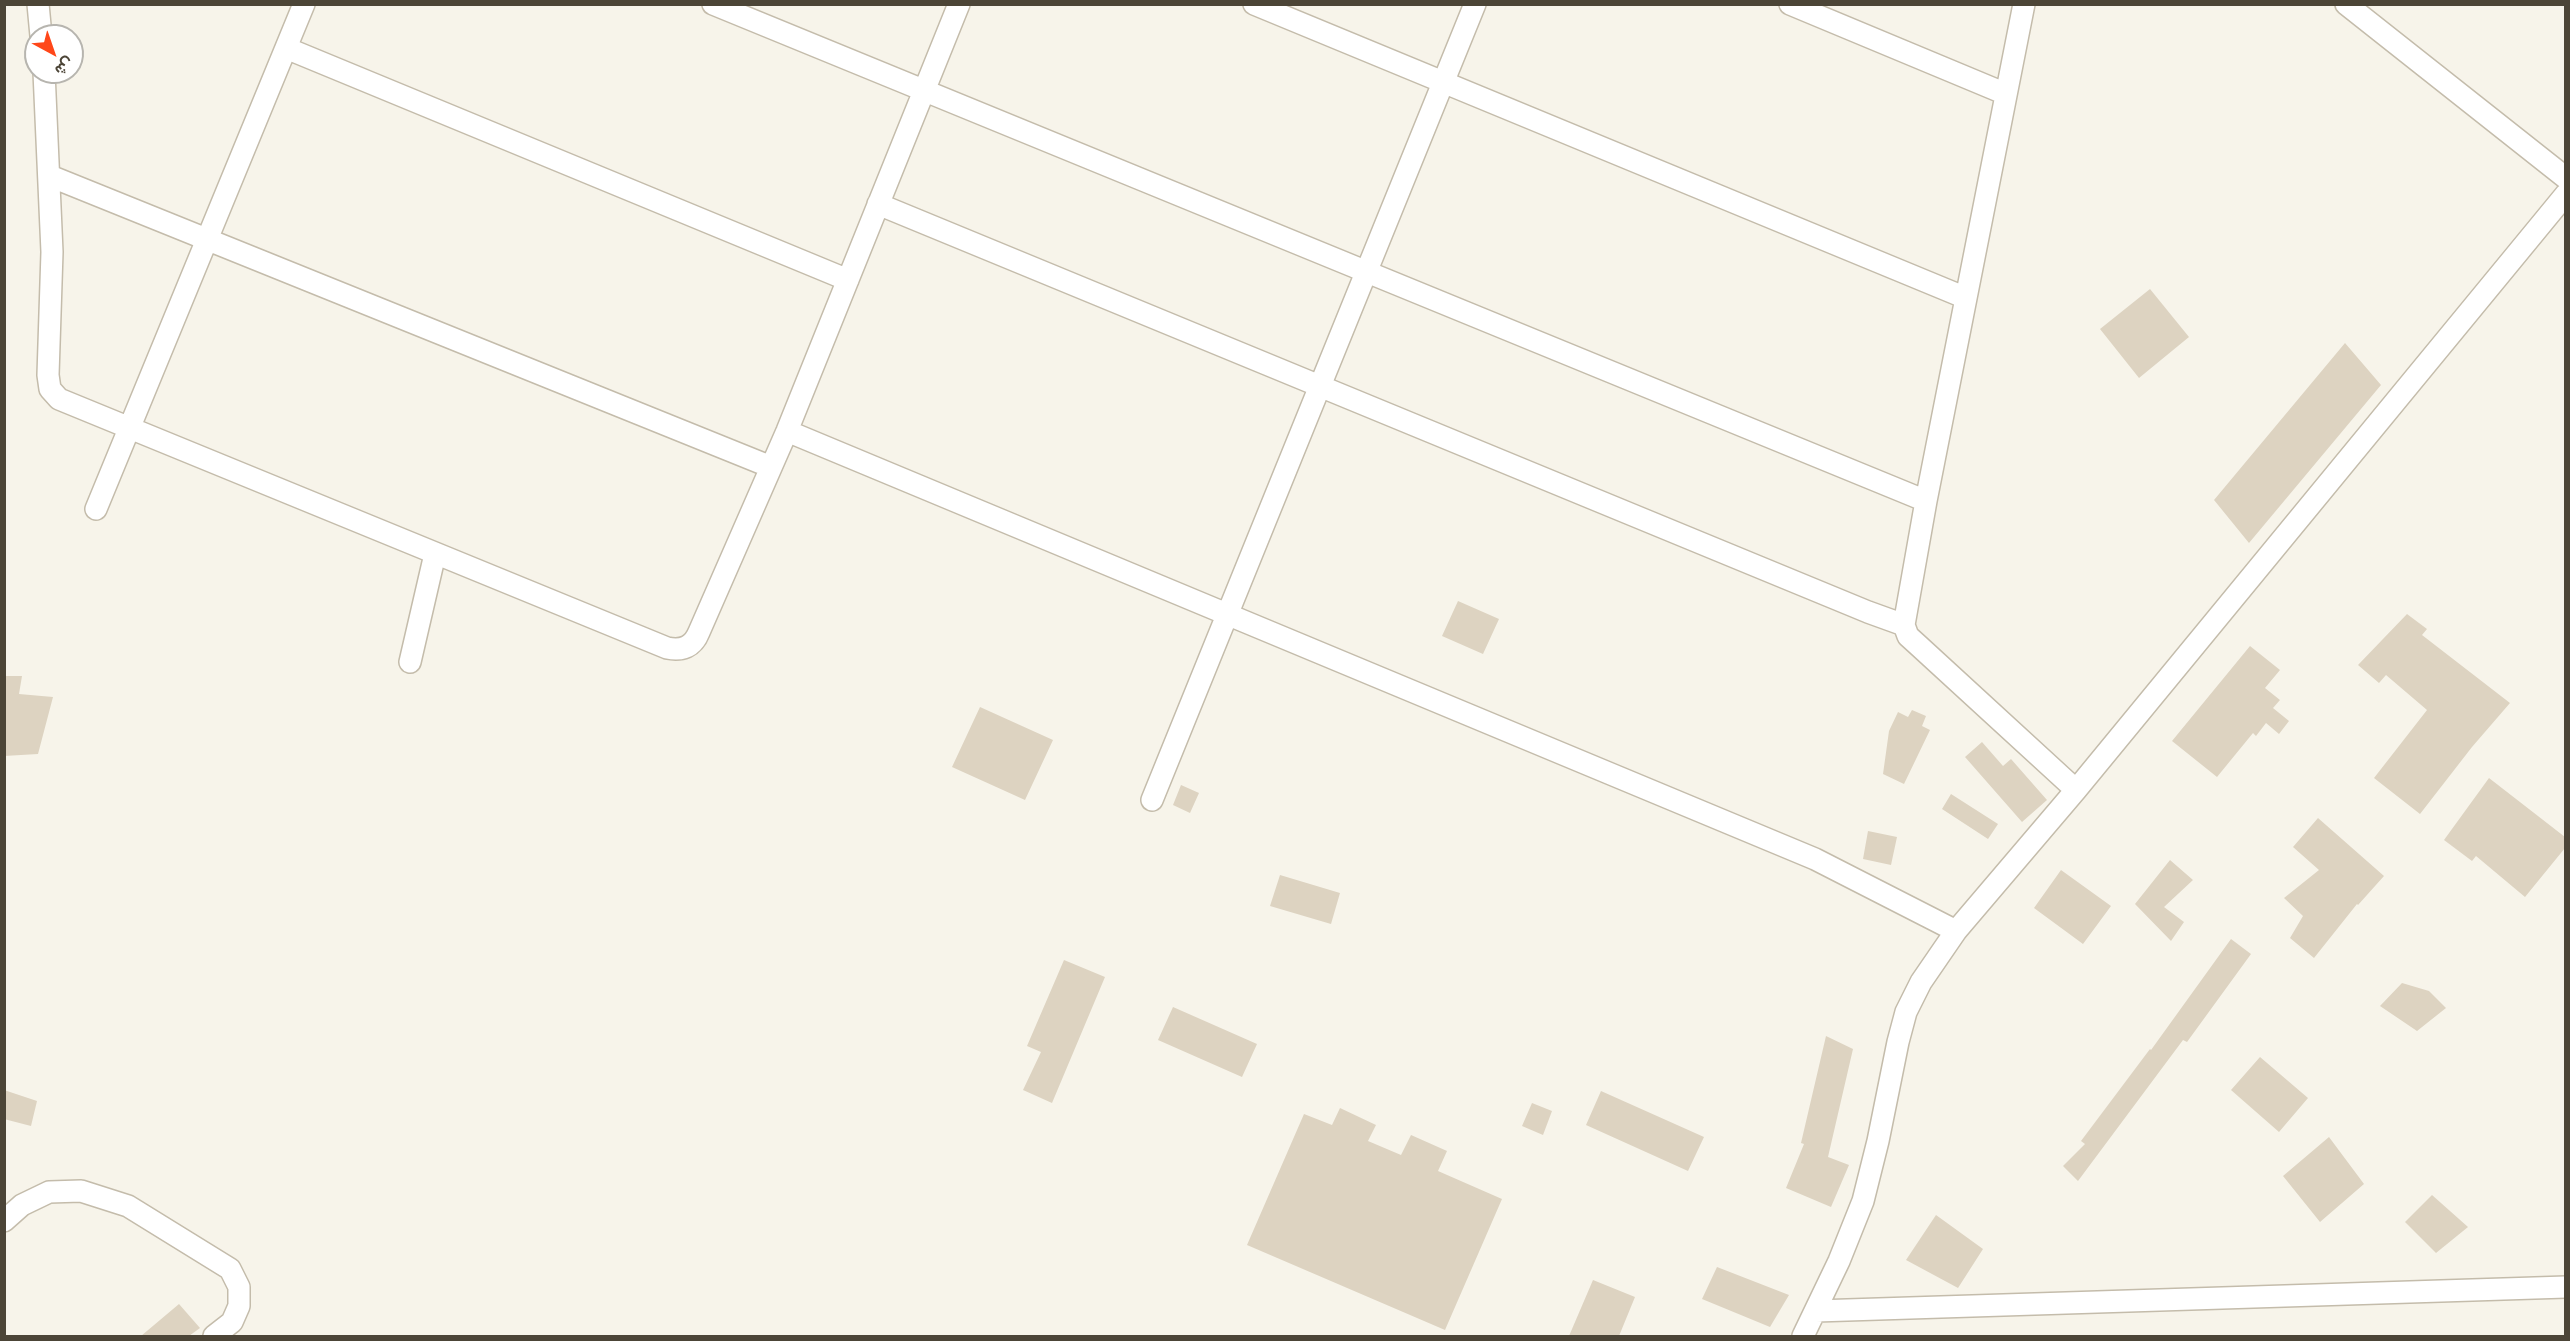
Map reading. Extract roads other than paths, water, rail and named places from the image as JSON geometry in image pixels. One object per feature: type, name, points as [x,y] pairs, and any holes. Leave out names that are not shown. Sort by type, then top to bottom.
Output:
[{"type":"street","points":[[38,4],[40,24]]},
{"type":"street","points":[[96,508],[304,4]]},
{"type":"street","points":[[713,4],[1926,501]]},
{"type":"street","points":[[45,84],[52,252],[48,375],[50,389],[63,403],[667,648],[680,649],[693,644],[697,638],[771,467],[959,4]]},
{"type":"street","points":[[1254,4],[1966,298]]},
{"type":"street","points":[[1152,800],[1475,4]]},
{"type":"street","points":[[1790,4],[2006,94]]},
{"type":"street","points":[[2024,4],[1926,501],[1904,625],[1908,636],[2076,790]]},
{"type":"street","points":[[2346,4],[2565,178]]},
{"type":"street","points":[[286,48],[848,280]]},
{"type":"street","points":[[50,176],[771,467]]},
{"type":"street","points":[[1803,1336],[1839,1261],[1863,1201],[1898,1042],[1906,1012],[1921,982],[1956,931],[2076,790],[2565,194]]},
{"type":"street","points":[[878,204],[1904,625]]},
{"type":"street","points":[[786,431],[1815,859],[1956,931]]},
{"type":"street","points":[[410,662],[435,554]]},
{"type":"street","points":[[4,1221],[22,1205],[50,1192],[81,1191],[128,1206],[222,1262],[236,1278],[240,1297],[236,1314],[232,1322],[214,1336]]},
{"type":"street","points":[[1816,1311],[2565,1287]]}]
